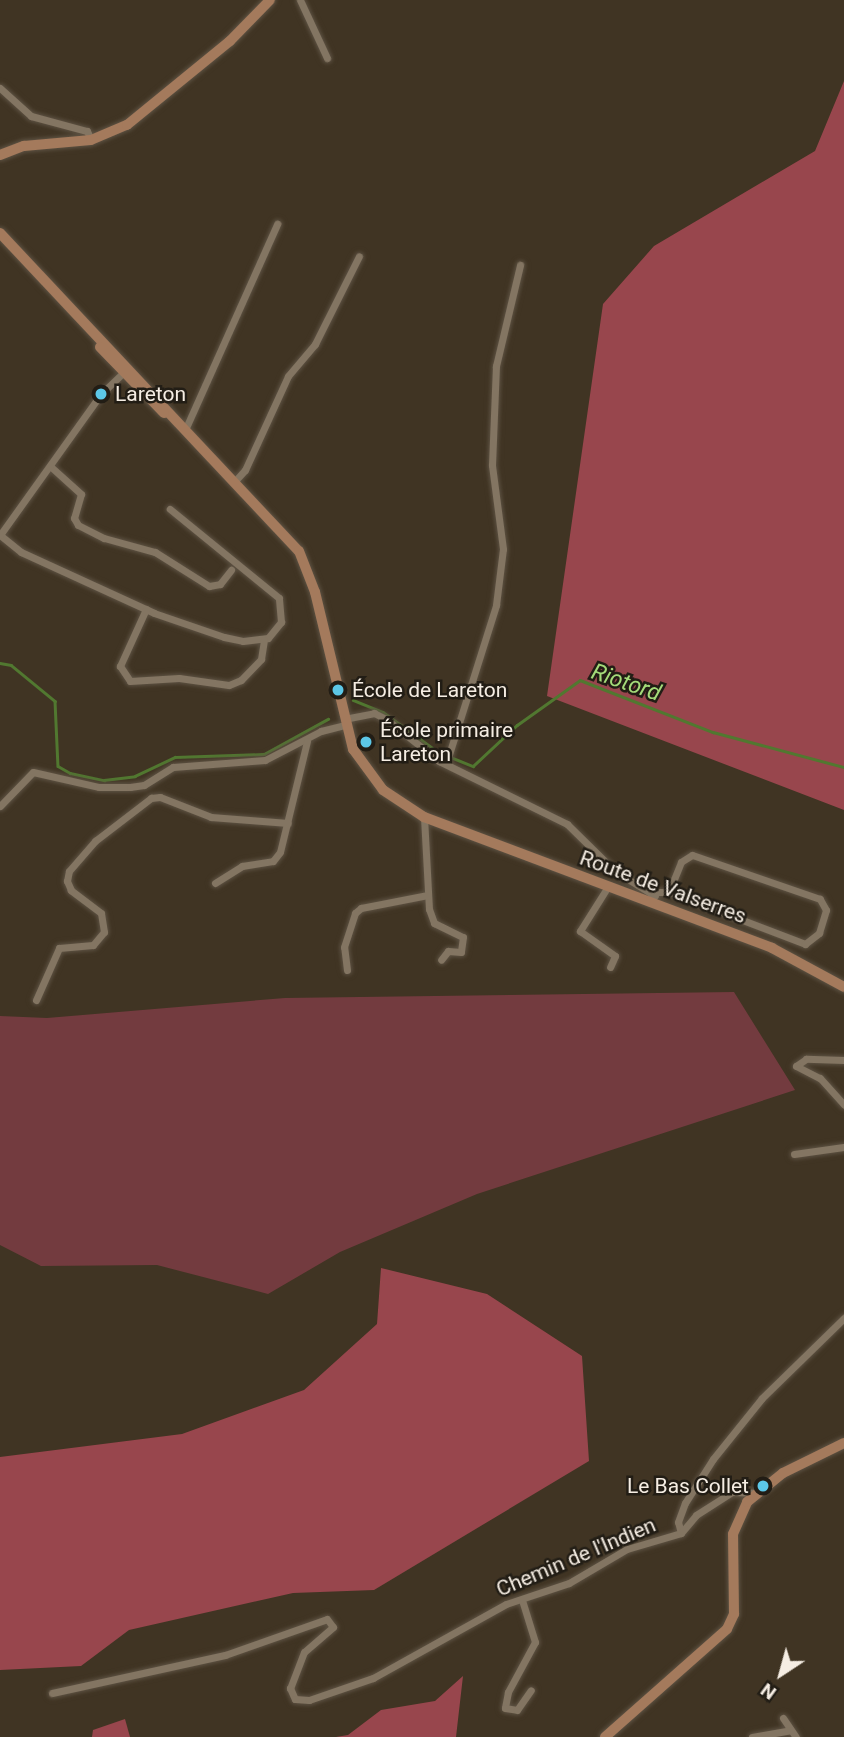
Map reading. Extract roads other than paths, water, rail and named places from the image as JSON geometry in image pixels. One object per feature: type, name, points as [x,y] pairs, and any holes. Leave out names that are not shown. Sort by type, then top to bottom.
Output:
[{"type":"street","points":[[0,155],[24,146],[91,140],[120,128],[157,103],[250,23],[270,0]]},
{"type":"street","points":[[300,0],[327,58]]},
{"type":"street","points":[[0,88],[31,116],[87,131],[91,140]]},
{"type":"street","points":[[185,430],[277,224]]},
{"type":"street","points":[[0,233],[123,368],[185,430]]},
{"type":"street","points":[[235,481],[245,470],[288,376],[314,344],[359,256]]},
{"type":"street","points":[[447,760],[496,606],[503,549],[492,465],[496,366],[520,265]]},
{"type":"street","points":[[123,368],[155,394],[185,430]]},
{"type":"street","points":[[123,368],[0,535],[21,552],[146,610],[224,637],[264,640]]},
{"type":"street","name":"Route de Valserres","points":[[185,430],[235,481],[304,560],[345,722],[360,764],[397,802],[424,817],[607,888],[638,893],[653,905],[786,954],[844,986]]},
{"type":"street","points":[[50,466],[81,494],[74,518],[78,525],[104,538],[155,552],[209,586],[220,584],[231,570]]},
{"type":"street","points":[[146,610],[120,666],[130,681],[179,678],[229,685],[256,665],[264,640],[281,622],[279,598],[170,509]]},
{"type":"street","points":[[0,806],[19,782],[39,770],[85,784],[130,788],[144,785],[173,767],[265,760],[345,722],[374,713],[447,760],[566,824],[638,893],[668,892],[805,944],[819,933],[826,910],[820,898],[692,855],[681,862],[668,892]]},
{"type":"street","points":[[215,883],[242,866],[273,861],[280,852],[307,740]]},
{"type":"street","points":[[36,1000],[59,948],[93,945],[104,932],[101,913],[71,890],[67,881],[69,871],[95,841],[151,799],[160,797],[212,817],[288,823]]},
{"type":"street","points":[[424,817],[428,895],[434,923],[463,937],[461,952],[449,951],[441,960]]},
{"type":"street","points":[[607,888],[580,931],[615,956],[610,967]]},
{"type":"street","points":[[653,892],[653,905]]},
{"type":"street","points":[[347,970],[344,947],[355,913],[361,908],[428,895]]},
{"type":"street","points":[[844,1060],[806,1059],[796,1066],[820,1078],[844,1105]]},
{"type":"street","points":[[794,1154],[844,1147]]},
{"type":"street","points":[[681,1533],[678,1522],[685,1503],[713,1459],[762,1398],[844,1318]]},
{"type":"street","points":[[605,1737],[727,1629],[734,1614],[733,1534],[739,1514],[755,1493],[783,1473],[844,1443]]},
{"type":"street","name":"Chemin de l'Indien","points":[[52,1693],[225,1655],[327,1619],[333,1627],[304,1652],[290,1688],[290,1694],[302,1702],[373,1678],[443,1637],[522,1600],[569,1583],[627,1549],[681,1533],[696,1515],[732,1492],[755,1493]]},
{"type":"street","points":[[522,1600],[535,1642],[508,1692],[505,1708],[517,1710],[531,1690]]},
{"type":"street","points":[[783,1718],[796,1737]]},
{"type":"street","points":[[752,1737],[790,1730]]},
{"type":"waterway","name":"Riotord","points":[[0,663],[11,665],[55,701],[58,766],[70,773],[104,780],[135,776],[175,757],[264,754],[328,719]]},
{"type":"waterway","name":"Riotord","points":[[353,700],[383,712],[438,752],[473,766],[517,725],[580,680],[713,732],[844,767]]},
{"type":"place","name":"Lareton","points":[[101,394]]},
{"type":"place","name":"École de Lareton","points":[[338,690]]},
{"type":"place","name":"École primaire Lareton","points":[[366,742]]},
{"type":"place","name":"Le Bas Collet","points":[[763,1486]]}]
